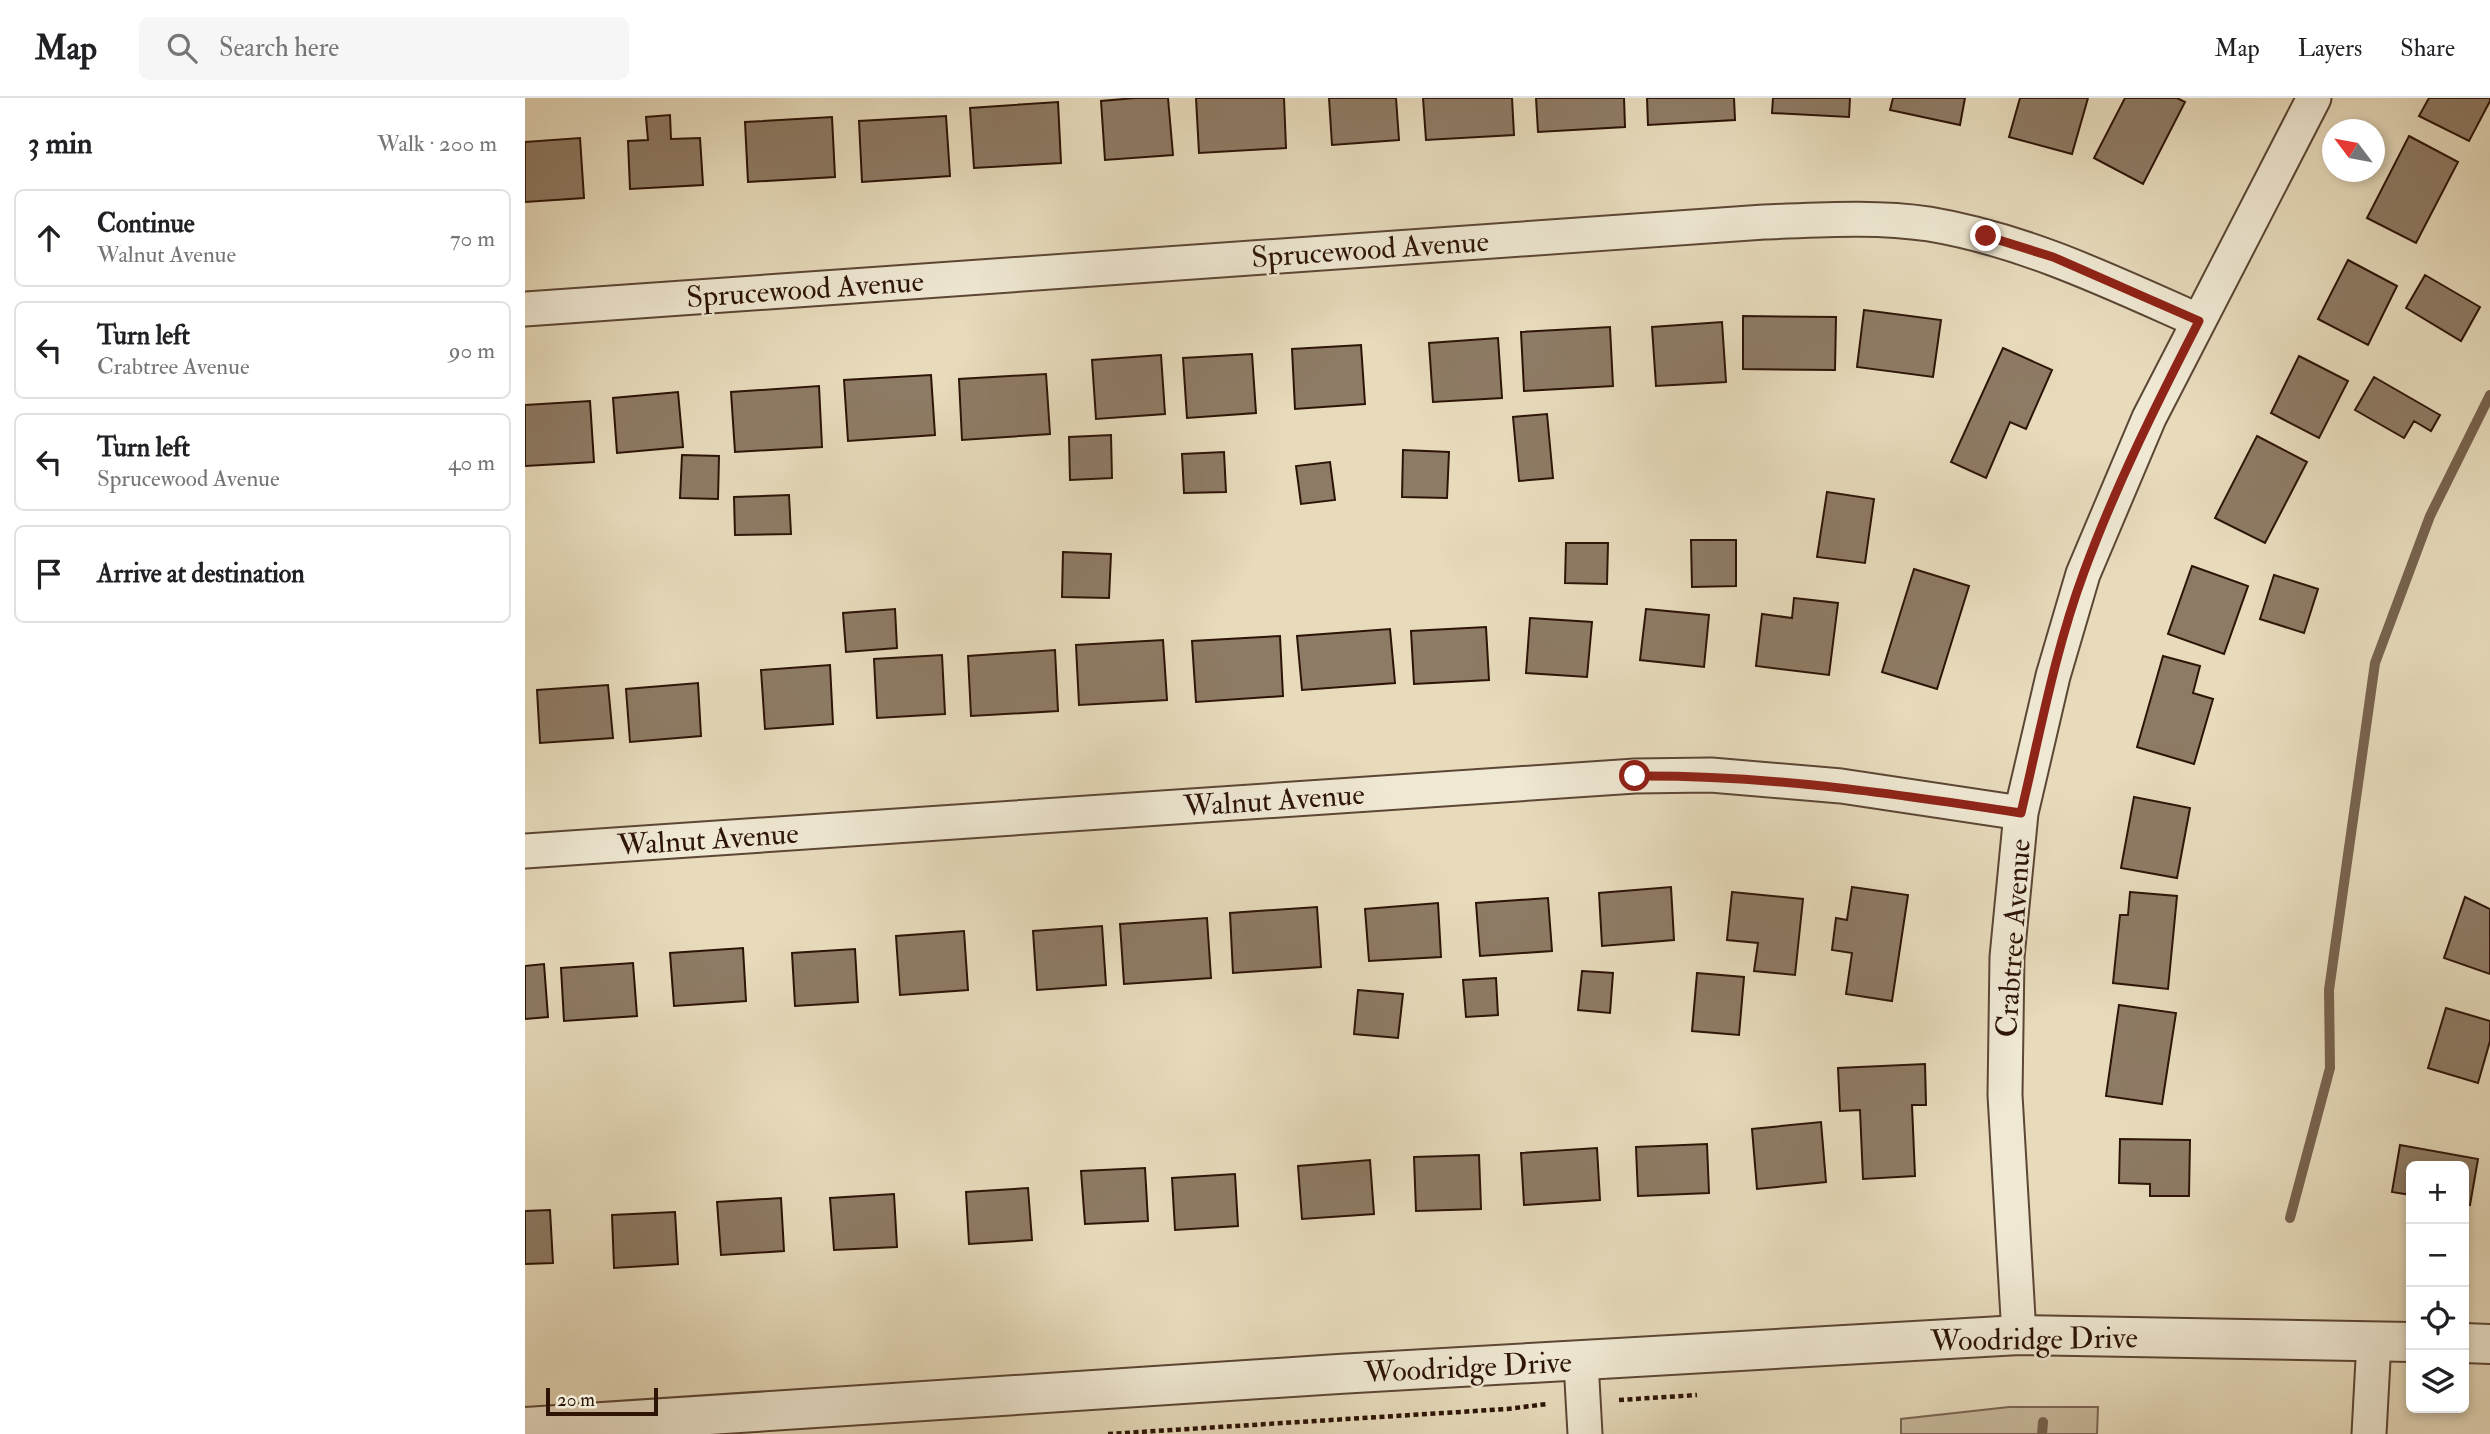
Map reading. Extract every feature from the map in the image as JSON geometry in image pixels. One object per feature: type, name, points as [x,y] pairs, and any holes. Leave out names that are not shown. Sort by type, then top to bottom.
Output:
[{"type":"street","name":"Crabtree Avenue","points":[[2019,1335],[2005,1094],[2007,957],[2021,813],[2053,676],[2083,574],[2149,418],[2314,98]]},
{"type":"street","name":"Sprucewood Avenue","points":[[525,309],[1764,222],[1860,219],[1927,224],[1986,236],[2053,257],[2199,321]]},
{"type":"street","name":"Walnut Avenue","points":[[525,851],[1635,776],[1711,775],[1841,786],[2021,813]]},
{"type":"street","name":"Woodridge Drive","points":[[525,1427],[688,1415],[746,1424],[1338,1374],[2019,1335],[2393,1341]]},
{"type":"street","points":[[2369,1434],[2393,1341]]},
{"type":"street","points":[[2469,1343],[2490,1344]]},
{"type":"street","points":[[1581,1362],[1585,1434]]},
{"type":"path","points":[[1646,1399],[1701,1395]]},
{"type":"path","points":[[1108,1434],[1507,1409],[1545,1404]]},
{"type":"shaded area","points":[[2009,1407],[2098,1407],[2097,1434],[1901,1434],[1901,1419]]},
{"type":"building","points":[[1168,98],[1173,155],[1105,160],[1101,101]]},
{"type":"building","points":[[1196,98],[1284,98],[1286,148],[1199,153]]},
{"type":"building","points":[[1329,98],[1396,98],[1399,140],[1332,145]]},
{"type":"building","points":[[1423,98],[1512,98],[1514,135],[1426,140]]},
{"type":"building","points":[[1536,98],[1624,98],[1625,127],[1538,132]]},
{"type":"building","points":[[1647,98],[1734,98],[1735,120],[1648,125]]},
{"type":"building","points":[[1773,98],[1850,98],[1849,117],[1772,113]]},
{"type":"building","points":[[1893,98],[1965,98],[1960,125],[1890,110]]},
{"type":"building","points":[[2020,98],[2088,98],[2072,154],[2009,137]]},
{"type":"building","points":[[2125,98],[2177,98],[2185,102],[2143,184],[2094,158]]},
{"type":"building","points":[[2429,98],[2490,98],[2490,101],[2469,141],[2419,116]]},
{"type":"building","points":[[1058,102],[1061,163],[974,168],[970,108]]},
{"type":"building","points":[[670,115],[671,139],[700,138],[703,185],[630,189],[628,141],[648,140],[646,117]]},
{"type":"building","points":[[946,116],[950,176],[862,182],[859,121]]},
{"type":"building","points":[[832,117],[835,177],[748,182],[745,122]]},
{"type":"building","points":[[2409,136],[2458,162],[2416,243],[2367,218]]},
{"type":"building","points":[[580,138],[584,198],[525,202],[525,142]]},
{"type":"building","points":[[2348,260],[2397,286],[2368,345],[2318,319]]},
{"type":"building","points":[[2425,275],[2480,307],[2461,341],[2406,308]]},
{"type":"building","points":[[1864,310],[1941,320],[1933,377],[1857,367]]},
{"type":"building","points":[[1743,316],[1836,317],[1835,370],[1743,369]]},
{"type":"building","points":[[1722,322],[1726,382],[1656,386],[1652,327]]},
{"type":"building","points":[[1610,327],[1613,386],[1524,391],[1521,332]]},
{"type":"building","points":[[1498,338],[1502,398],[1433,402],[1429,343]]},
{"type":"building","points":[[1361,345],[1365,404],[1295,409],[1292,349]]},
{"type":"building","points":[[2003,348],[2052,370],[2026,429],[2010,422],[1986,478],[1951,462]]},
{"type":"building","points":[[1252,354],[1256,413],[1187,418],[1183,358]]},
{"type":"building","points":[[1161,355],[1165,414],[1096,419],[1092,360]]},
{"type":"building","points":[[2299,356],[2348,381],[2319,438],[2271,413]]},
{"type":"building","points":[[1046,374],[1050,434],[962,440],[959,379]]},
{"type":"building","points":[[931,375],[935,435],[848,441],[844,380]]},
{"type":"building","points":[[2374,377],[2440,415],[2431,431],[2414,421],[2404,438],[2355,410]]},
{"type":"building","points":[[819,386],[822,447],[735,452],[731,392]]},
{"type":"building","points":[[678,392],[683,447],[617,453],[613,398]]},
{"type":"building","points":[[590,401],[594,462],[525,466],[525,405]]},
{"type":"building","points":[[1547,414],[1553,478],[1519,481],[1513,417]]},
{"type":"building","points":[[1111,435],[1112,478],[1070,480],[1069,437]]},
{"type":"building","points":[[2257,436],[2307,462],[2265,543],[2215,518]]},
{"type":"building","points":[[1403,450],[1449,452],[1447,498],[1402,497]]},
{"type":"building","points":[[1224,452],[1226,492],[1184,493],[1182,454]]},
{"type":"building","points":[[682,455],[719,456],[718,499],[680,498]]},
{"type":"building","points":[[1330,462],[1335,500],[1301,504],[1296,466]]},
{"type":"building","points":[[1827,492],[1874,499],[1865,563],[1817,557]]},
{"type":"building","points":[[789,495],[791,534],[735,535],[734,497]]},
{"type":"building","points":[[1691,540],[1736,540],[1736,586],[1692,587]]},
{"type":"building","points":[[1566,543],[1608,543],[1607,584],[1565,583]]},
{"type":"building","points":[[1063,552],[1111,554],[1109,598],[1062,597]]},
{"type":"building","points":[[2192,566],[2248,586],[2224,654],[2168,634]]},
{"type":"building","points":[[1914,569],[1969,586],[1937,689],[1882,672]]},
{"type":"building","points":[[2274,575],[2318,589],[2304,633],[2260,619]]},
{"type":"building","points":[[1794,598],[1838,603],[1829,675],[1756,666],[1762,614],[1792,618]]},
{"type":"building","points":[[895,609],[897,648],[846,652],[843,613]]},
{"type":"building","points":[[1646,609],[1709,615],[1704,667],[1640,660]]},
{"type":"building","points":[[1530,618],[1592,622],[1587,677],[1526,673]]},
{"type":"building","points":[[1486,627],[1489,680],[1414,684],[1411,631]]},
{"type":"building","points":[[1390,629],[1395,683],[1302,690],[1297,636]]},
{"type":"building","points":[[1280,636],[1283,696],[1196,702],[1192,641]]},
{"type":"building","points":[[1163,640],[1167,700],[1079,705],[1076,645]]},
{"type":"building","points":[[1055,650],[1058,711],[971,716],[968,656]]},
{"type":"building","points":[[942,655],[945,714],[877,718],[874,659]]},
{"type":"building","points":[[2163,656],[2200,666],[2193,693],[2213,699],[2194,764],[2137,747]]},
{"type":"building","points":[[830,665],[833,724],[765,729],[761,670]]},
{"type":"building","points":[[698,683],[701,736],[630,742],[626,689]]},
{"type":"building","points":[[608,685],[613,738],[540,743],[537,690]]},
{"type":"building","points":[[2134,797],[2190,808],[2177,878],[2121,868]]},
{"type":"building","points":[[1671,887],[1674,940],[1602,946],[1599,893]]},
{"type":"building","points":[[1852,887],[1908,895],[1892,1001],[1846,994],[1852,953],[1832,950],[1836,918],[1847,920]]},
{"type":"building","points":[[1732,892],[1803,899],[1795,975],[1754,971],[1758,943],[1727,940]]},
{"type":"building","points":[[2130,892],[2177,896],[2168,989],[2113,983],[2120,915],[2128,915]]},
{"type":"building","points":[[2465,897],[2490,909],[2490,974],[2444,958]]},
{"type":"building","points":[[1548,898],[1552,951],[1480,956],[1476,903]]},
{"type":"building","points":[[1438,903],[1441,957],[1369,961],[1365,909]]},
{"type":"building","points":[[1317,907],[1321,967],[1233,973],[1230,913]]},
{"type":"building","points":[[1207,918],[1211,978],[1124,984],[1120,924]]},
{"type":"building","points":[[1102,926],[1106,985],[1037,990],[1033,931]]},
{"type":"building","points":[[964,931],[968,990],[900,995],[896,936]]},
{"type":"building","points":[[743,948],[746,1001],[674,1006],[670,953]]},
{"type":"building","points":[[855,949],[858,1002],[795,1006],[792,953]]},
{"type":"building","points":[[633,963],[637,1016],[564,1021],[561,968]]},
{"type":"building","points":[[544,964],[548,1017],[525,1019],[525,966]]},
{"type":"building","points":[[1582,971],[1613,973],[1610,1013],[1578,1010]]},
{"type":"building","points":[[1697,973],[1744,977],[1739,1035],[1692,1031]]},
{"type":"building","points":[[1496,978],[1498,1015],[1466,1017],[1463,980]]},
{"type":"building","points":[[1358,990],[1403,994],[1398,1038],[1354,1034]]},
{"type":"building","points":[[2119,1005],[2176,1013],[2162,1104],[2106,1096]]},
{"type":"building","points":[[2446,1008],[2490,1021],[2490,1041],[2478,1083],[2428,1068]]},
{"type":"building","points":[[1925,1064],[1926,1105],[1912,1105],[1915,1176],[1863,1179],[1860,1110],[1840,1111],[1838,1068]]},
{"type":"building","points":[[1821,1122],[1826,1182],[1757,1189],[1752,1129]]},
{"type":"building","points":[[2120,1139],[2190,1140],[2189,1196],[2150,1196],[2150,1184],[2119,1183]]},
{"type":"building","points":[[1707,1144],[1709,1193],[1638,1196],[1636,1147]]},
{"type":"building","points":[[2400,1145],[2478,1159],[2470,1205],[2469,1161],[2406,1161],[2406,1194],[2392,1192]]},
{"type":"building","points":[[1597,1148],[1600,1200],[1524,1205],[1521,1153]]},
{"type":"building","points":[[1479,1155],[1481,1209],[1416,1211],[1414,1157]]},
{"type":"building","points":[[1370,1160],[1374,1214],[1302,1219],[1298,1166]]},
{"type":"building","points":[[1145,1168],[1148,1221],[1085,1224],[1081,1171]]},
{"type":"building","points":[[1235,1174],[1238,1226],[1175,1230],[1172,1178]]},
{"type":"building","points":[[1028,1188],[1032,1240],[969,1244],[966,1192]]},
{"type":"building","points":[[894,1194],[897,1247],[834,1250],[830,1198]]},
{"type":"building","points":[[781,1198],[784,1251],[721,1255],[717,1202]]},
{"type":"building","points":[[550,1210],[553,1263],[525,1264],[525,1211]]},
{"type":"building","points":[[675,1212],[678,1264],[614,1268],[612,1215]]},
{"type":"waterway","points":[[2290,1218],[2330,1068],[2329,990],[2375,663],[2430,516],[2490,395]]},
{"type":"waterway","points":[[2042,1434],[2043,1422]]},
{"type":"route","points":[[1635,776],[1711,775],[1841,786],[2021,813],[2053,676],[2083,574],[2149,418],[2199,321],[2053,257],[1986,236]]}]
